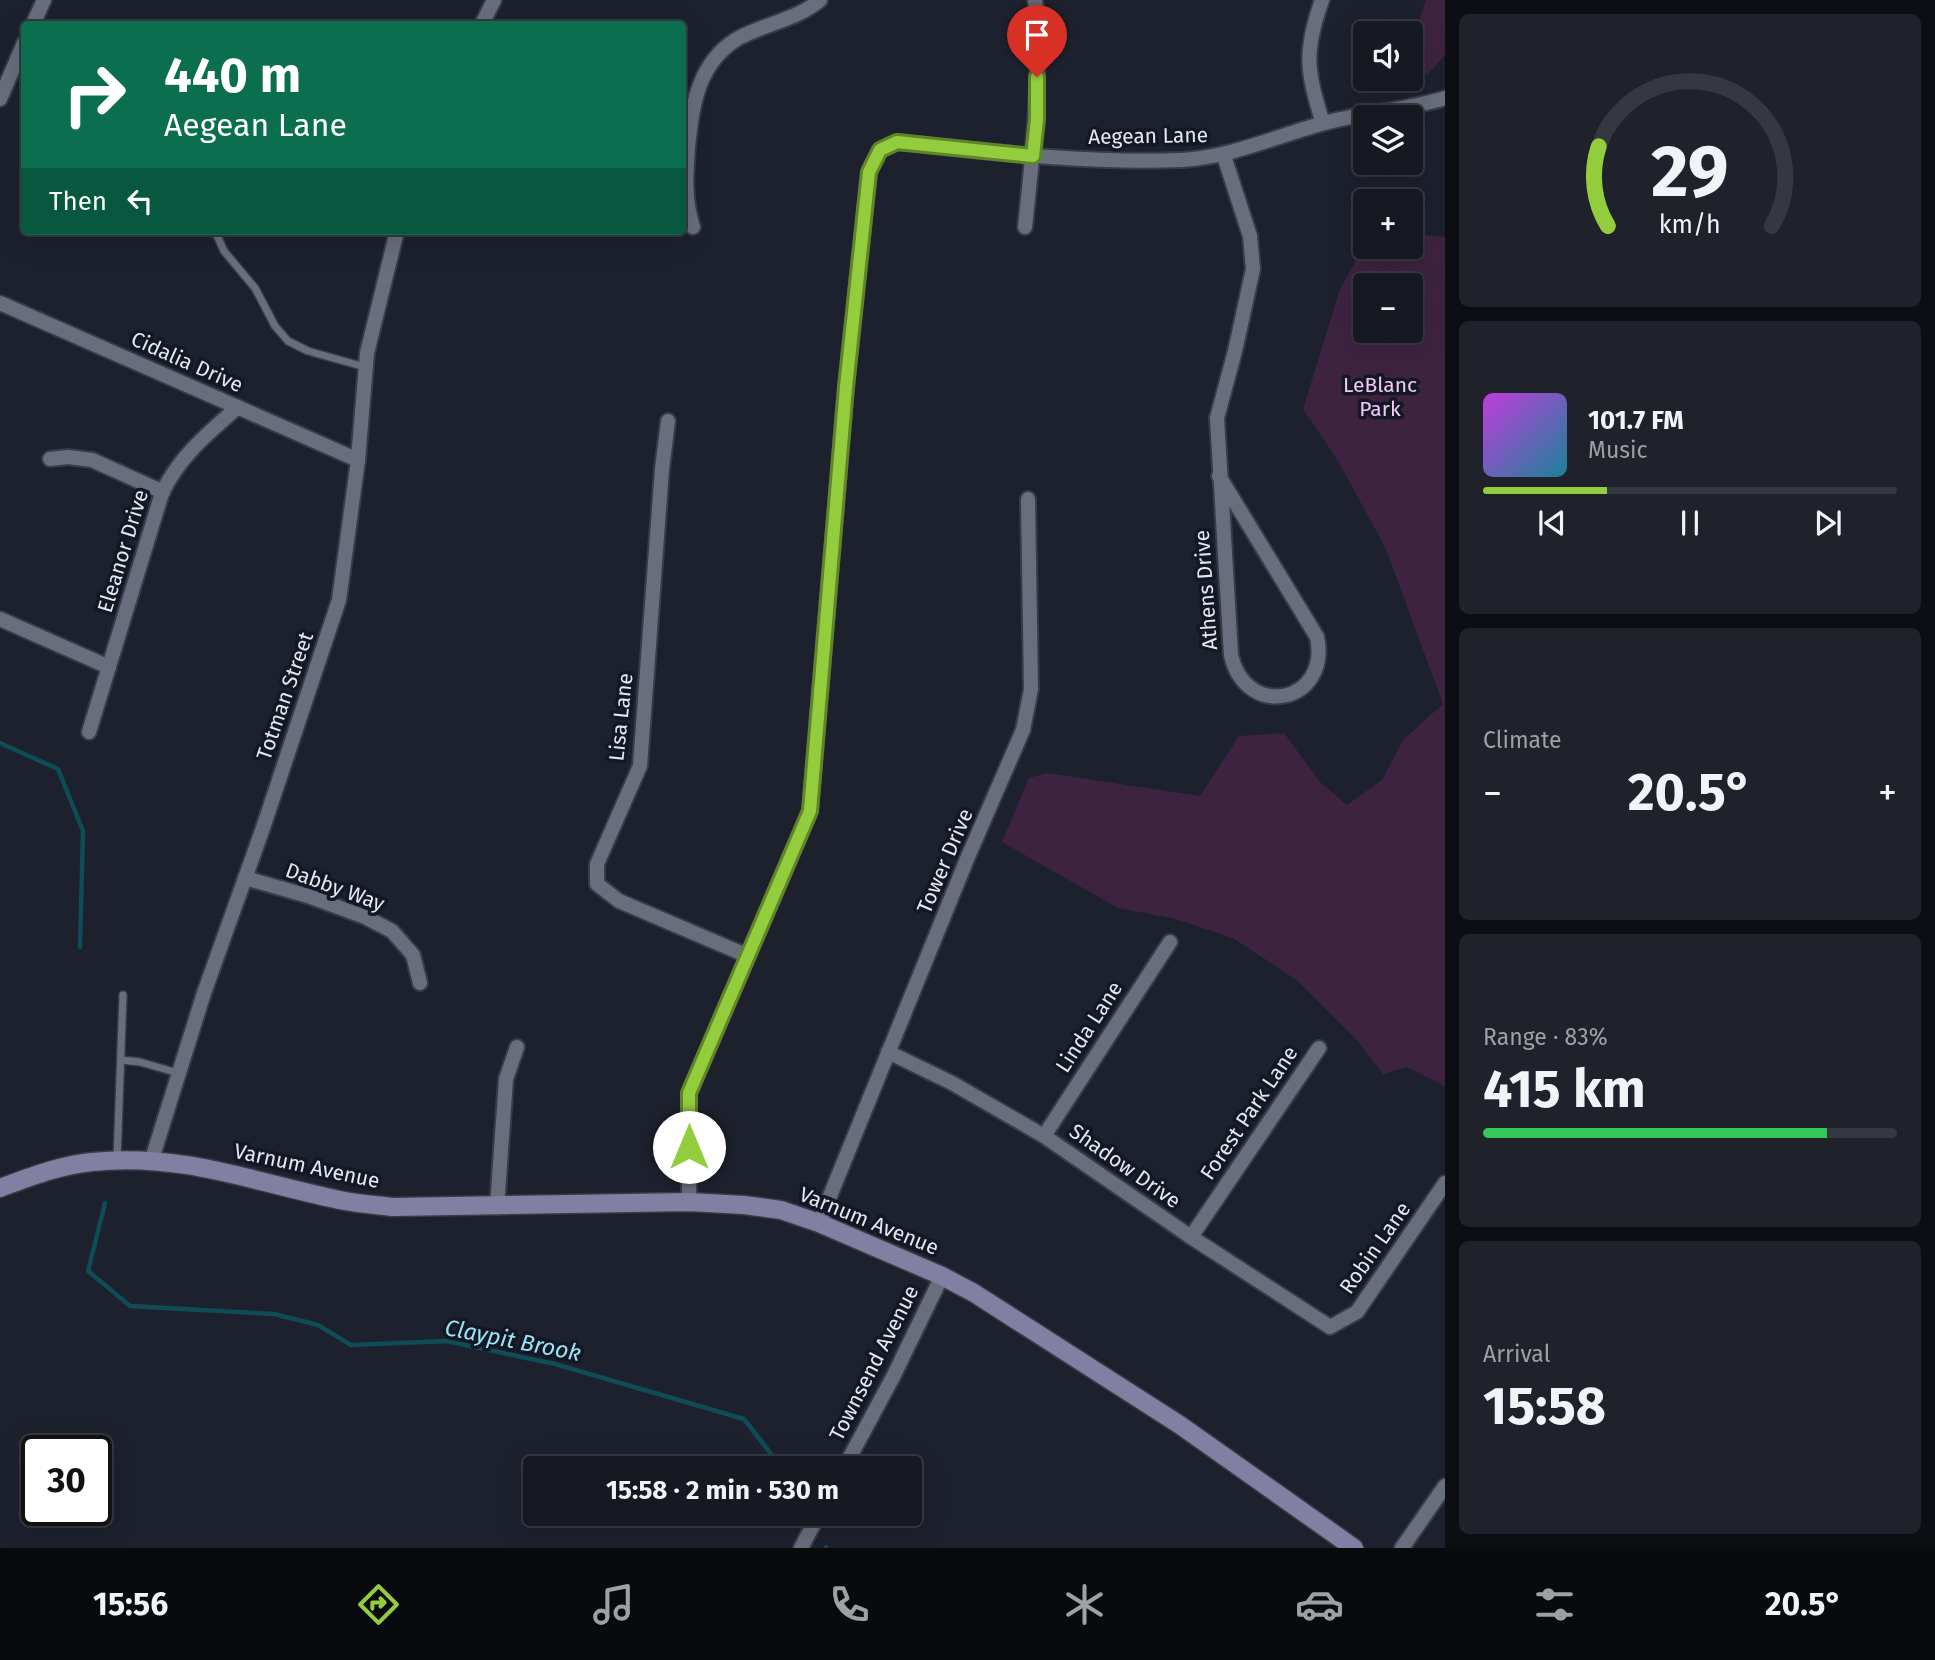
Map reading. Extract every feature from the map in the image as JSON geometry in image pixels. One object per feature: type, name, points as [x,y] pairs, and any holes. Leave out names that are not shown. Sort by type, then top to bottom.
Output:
[{"type":"main road","name":"Varnum Avenue","points":[[0,1188],[71,1165],[152,1159],[201,1165],[346,1201],[393,1207],[689,1202],[780,1210],[819,1223],[942,1276],[974,1293],[1180,1425],[1354,1548]]},
{"type":"street","points":[[34,21],[44,0]]},
{"type":"street","points":[[484,21],[494,0]]},
{"type":"street","points":[[686,170],[691,112],[699,84],[714,59],[734,41],[759,27],[802,12],[820,0]]},
{"type":"street","points":[[1025,227],[1037,119],[1038,35],[1035,0]]},
{"type":"street","points":[[1322,0],[1309,44],[1308,64],[1311,87],[1323,123]]},
{"type":"street","points":[[0,99],[21,50]]},
{"type":"street","name":"Aegean Lane","points":[[748,956],[810,811],[846,387],[869,172],[880,150],[897,142],[1033,156],[1182,160],[1224,156],[1323,123],[1416,107],[1445,98]]},
{"type":"street","name":"Athens Drive","points":[[1219,476],[1317,637],[1320,651],[1318,665],[1303,688],[1291,694],[1277,697],[1251,690],[1234,668],[1230,641],[1219,476],[1217,418],[1254,269],[1250,236],[1224,156]]},
{"type":"street","points":[[686,201],[693,227]]},
{"type":"street","name":"Totman Street","points":[[152,1159],[178,1073],[339,600],[358,460],[366,367],[384,276],[396,235]]},
{"type":"street","name":"Cidalia Drive","points":[[0,303],[358,460]]},
{"type":"street","name":"Eleanor Drive","points":[[89,732],[163,492],[171,474],[196,443],[237,407]]},
{"type":"street","name":"Lisa Lane","points":[[668,421],[640,766],[597,864],[597,884],[619,901],[748,956]]},
{"type":"street","points":[[50,459],[68,457],[92,460],[163,492]]},
{"type":"street","name":"Tower Drive","points":[[819,1223],[967,859],[1015,749],[1029,709],[1028,499]]},
{"type":"street","points":[[0,619],[109,667]]},
{"type":"street","name":"Dabby Way","points":[[245,878],[308,896],[365,917],[392,931],[413,955],[420,983]]},
{"type":"street","name":"Linda Lane","points":[[1044,1136],[1170,942]]},
{"type":"street","points":[[689,1202],[689,1093],[748,956]]},
{"type":"street","points":[[496,1207],[506,1079],[517,1047]]},
{"type":"street","name":"Forest Park Lane","points":[[1191,1237],[1319,1048]]},
{"type":"street","name":"Shadow Drive","points":[[888,1052],[952,1083],[1044,1136],[1191,1237],[1330,1326]]},
{"type":"street","name":"Robin Lane","points":[[1330,1326],[1357,1312],[1445,1183]]},
{"type":"street","name":"Townsend Avenue","points":[[850,1456],[893,1377],[942,1276]]},
{"type":"street","points":[[1402,1548],[1445,1486]]},
{"type":"street","points":[[801,1548],[813,1526]]},
{"type":"lane","points":[[217,235],[224,251],[256,288],[275,326],[288,341],[308,351],[366,367]]},
{"type":"lane","points":[[117,1160],[123,995]]},
{"type":"lane","points":[[121,1060],[140,1062],[178,1073]]},
{"type":"green space","points":[[1426,0],[1445,0],[1445,55],[1427,75],[1423,71],[1423,21],[1419,21]]},
{"type":"green space","name":"LeBlanc Park","points":[[1423,235],[1445,237],[1445,1086],[1406,1067],[1383,1074],[1355,1038],[1298,981],[1233,938],[1176,919],[1118,908],[1002,842],[1029,778],[1047,773],[1200,796],[1239,736],[1284,733],[1320,782],[1347,805],[1382,780],[1403,740],[1443,704],[1386,549],[1337,459],[1303,409],[1340,289],[1356,259],[1423,259]]},
{"type":"waterway","name":"Claypit Brook","points":[[0,743],[58,769],[83,831],[80,947]]},
{"type":"waterway","name":"Claypit Brook","points":[[105,1203],[88,1271],[130,1306],[274,1314],[318,1325],[351,1345],[446,1341],[555,1364],[744,1419],[773,1456]]},
{"type":"route","points":[[689,1147],[689,1093],[810,811],[846,387],[869,172],[880,150],[897,142],[1033,156],[1037,119],[1037,77]]}]
